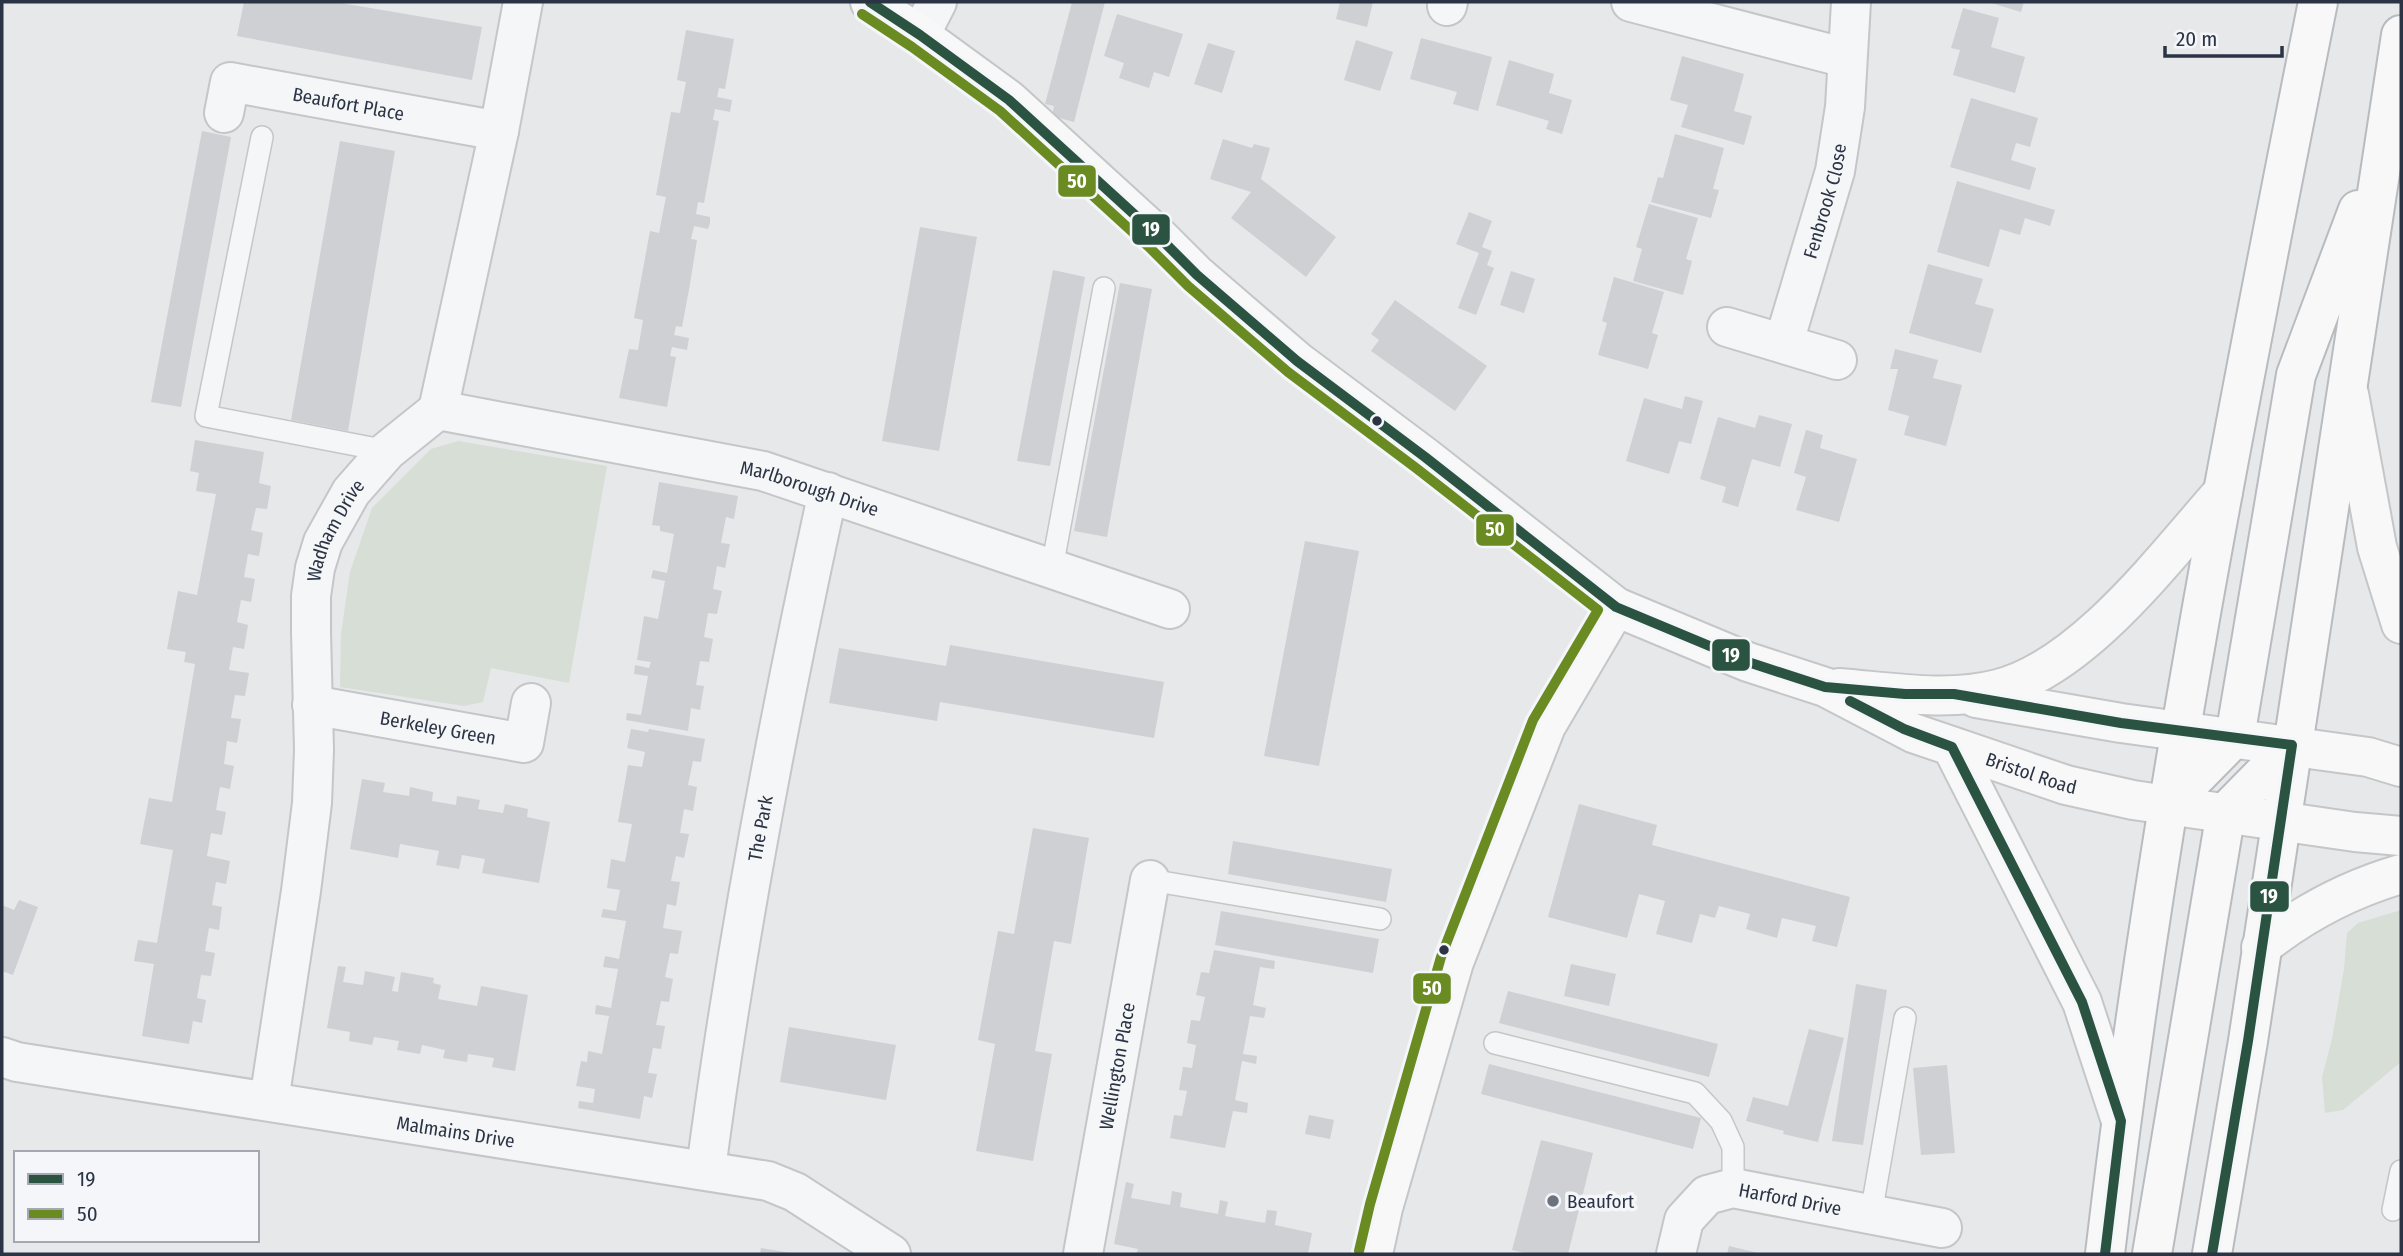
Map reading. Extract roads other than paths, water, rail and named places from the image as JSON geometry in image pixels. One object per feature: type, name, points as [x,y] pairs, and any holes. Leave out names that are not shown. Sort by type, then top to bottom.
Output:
[{"type":"main road","name":"Bristol Road","points":[[870,2],[929,18],[1009,100],[1197,275],[1297,361],[1426,457],[1616,607],[1748,662],[1825,687],[1904,729],[2038,777],[2094,793],[2355,832],[2401,836]]},
{"type":"main road","points":[[2105,1254],[2121,1121],[2168,805],[2242,385],[2318,2]]},
{"type":"main road","points":[[2212,1254],[2248,1041],[2401,35]]},
{"type":"main road","points":[[2168,805],[2235,737],[2296,375],[2386,133]]},
{"type":"main road","points":[[2347,382],[2377,547],[2401,624]]},
{"type":"main road","points":[[1954,694],[1998,689],[2029,679],[2052,667],[2127,599],[2223,492]]},
{"type":"main road","points":[[1373,1254],[1383,1208],[1454,962],[1546,726],[1616,607]]},
{"type":"main road","name":"Bristol Road","points":[[1825,687],[1905,694],[1954,694]]},
{"type":"main road","points":[[1954,694],[2181,731],[2368,757],[2401,767]]},
{"type":"main road","points":[[2152,1254],[2226,812],[2292,746]]},
{"type":"main road","points":[[1952,747],[2082,1002],[2121,1121]]},
{"type":"main road","points":[[2261,947],[2301,917],[2320,907],[2401,874]]},
{"type":"street","points":[[438,410],[499,131],[523,2]]},
{"type":"street","points":[[1631,2],[1846,58]]},
{"type":"street","name":"Fenbrook Close","points":[[1784,342],[1835,171],[1845,107],[1851,2]]},
{"type":"street","name":"Beaufort Place","points":[[224,113],[230,82],[499,131]]},
{"type":"street","points":[[1727,327],[1837,360]]},
{"type":"street","name":"Wadham Drive","points":[[269,1101],[309,831],[313,776],[312,596],[319,555],[336,516],[351,492],[387,451],[438,410]]},
{"type":"street","name":"Marlborough Drive","points":[[438,410],[772,473],[1170,609]]},
{"type":"street","name":"The Park","points":[[706,1170],[720,1063],[756,847],[785,690],[828,492]]},
{"type":"street","name":"Berkeley Green","points":[[312,705],[524,743],[531,703]]},
{"type":"street","name":"Wellington Place","points":[[1083,1254],[1150,880]]},
{"type":"street","name":"Malmains Drive","points":[[2,1057],[17,1062],[768,1181],[787,1188],[891,1254]]},
{"type":"street","name":"Harford Drive","points":[[1676,1254],[1684,1220],[1707,1195],[1733,1188],[1942,1228]]},
{"type":"lane","points":[[262,137],[206,416],[387,451]]},
{"type":"lane","points":[[1052,568],[1104,288]]},
{"type":"lane","points":[[1150,880],[1380,919]]},
{"type":"lane","points":[[1871,1214],[1905,1018]]},
{"type":"lane","points":[[1495,1043],[1695,1093],[1721,1121],[1733,1147],[1733,1188]]},
{"type":"lane","points":[[2393,1210],[2401,1171]]},
{"type":"place","name":"Beaufort","points":[[1553,1201]]}]
